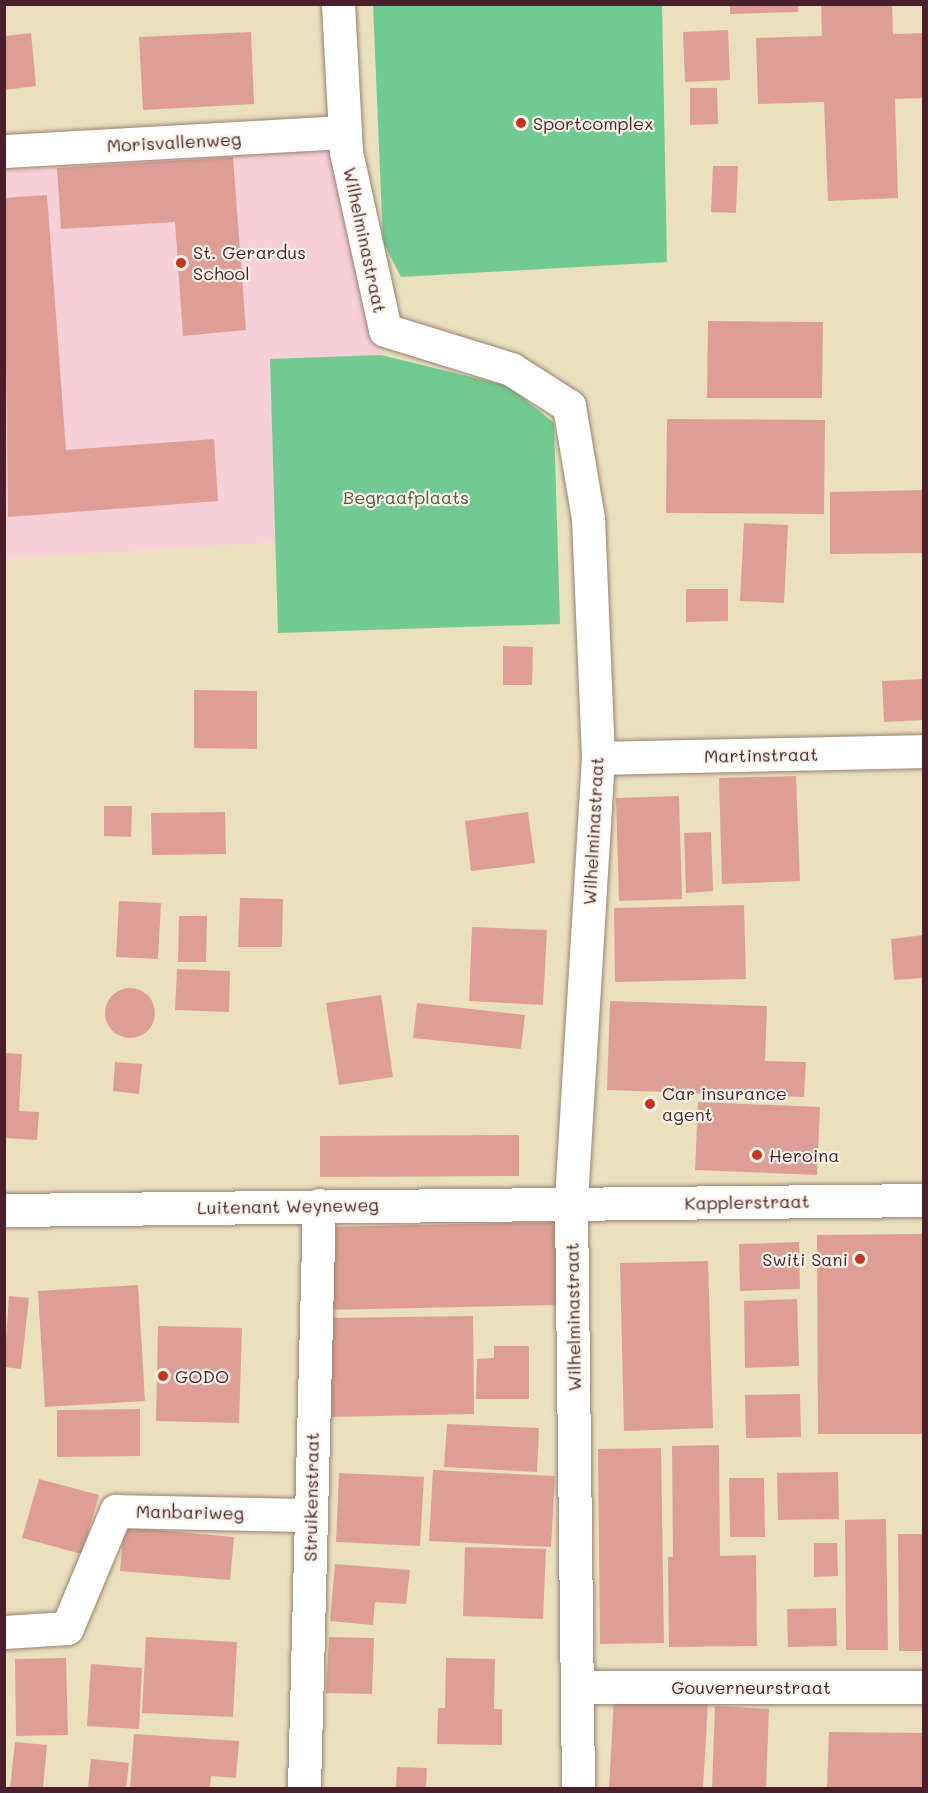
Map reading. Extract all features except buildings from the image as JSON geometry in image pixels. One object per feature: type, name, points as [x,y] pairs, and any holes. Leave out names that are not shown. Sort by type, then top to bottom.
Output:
[{"type":"street","name":"Wilhelminastraat","points":[[338,4],[344,132],[385,330],[511,369],[569,406],[588,518],[598,758],[571,1204],[579,1687],[578,1788]]},
{"type":"street","name":"Morisvallenweg","points":[[4,151],[344,132]]},
{"type":"street","name":"Martinstraat","points":[[598,758],[924,751]]},
{"type":"street","name":"Kapplerstraat","points":[[571,1204],[924,1200]]},
{"type":"street","name":"Luitenant Weyneweg","points":[[4,1210],[571,1204]]},
{"type":"street","name":"Struikenstraat","points":[[303,1788],[319,1205]]},
{"type":"street","name":"Manbariweg","points":[[4,1632],[67,1628],[116,1511],[310,1515]]},
{"type":"street","name":"Gouverneurstraat","points":[[579,1687],[924,1687]]},
{"type":"shaded area","name":"St. Gerardus School","points":[[330,149],[381,355],[270,359],[275,542],[5,559],[5,171]]},
{"type":"green space","name":"Sportcomplex","points":[[373,5],[662,5],[667,262],[401,277],[383,242]]},
{"type":"green space","name":"Begraafplaats","points":[[381,355],[508,386],[554,423],[560,624],[278,633],[270,359]]},
{"type":"place","name":"Sportcomplex","points":[[521,123]]},
{"type":"place","name":"St. Gerardus School","points":[[181,263]]},
{"type":"place","name":"Car insurance agent","points":[[650,1104]]},
{"type":"place","name":"Heroina","points":[[757,1155]]},
{"type":"place","name":"Switi Sani","points":[[860,1259]]},
{"type":"place","name":"GODO","points":[[163,1376]]}]
